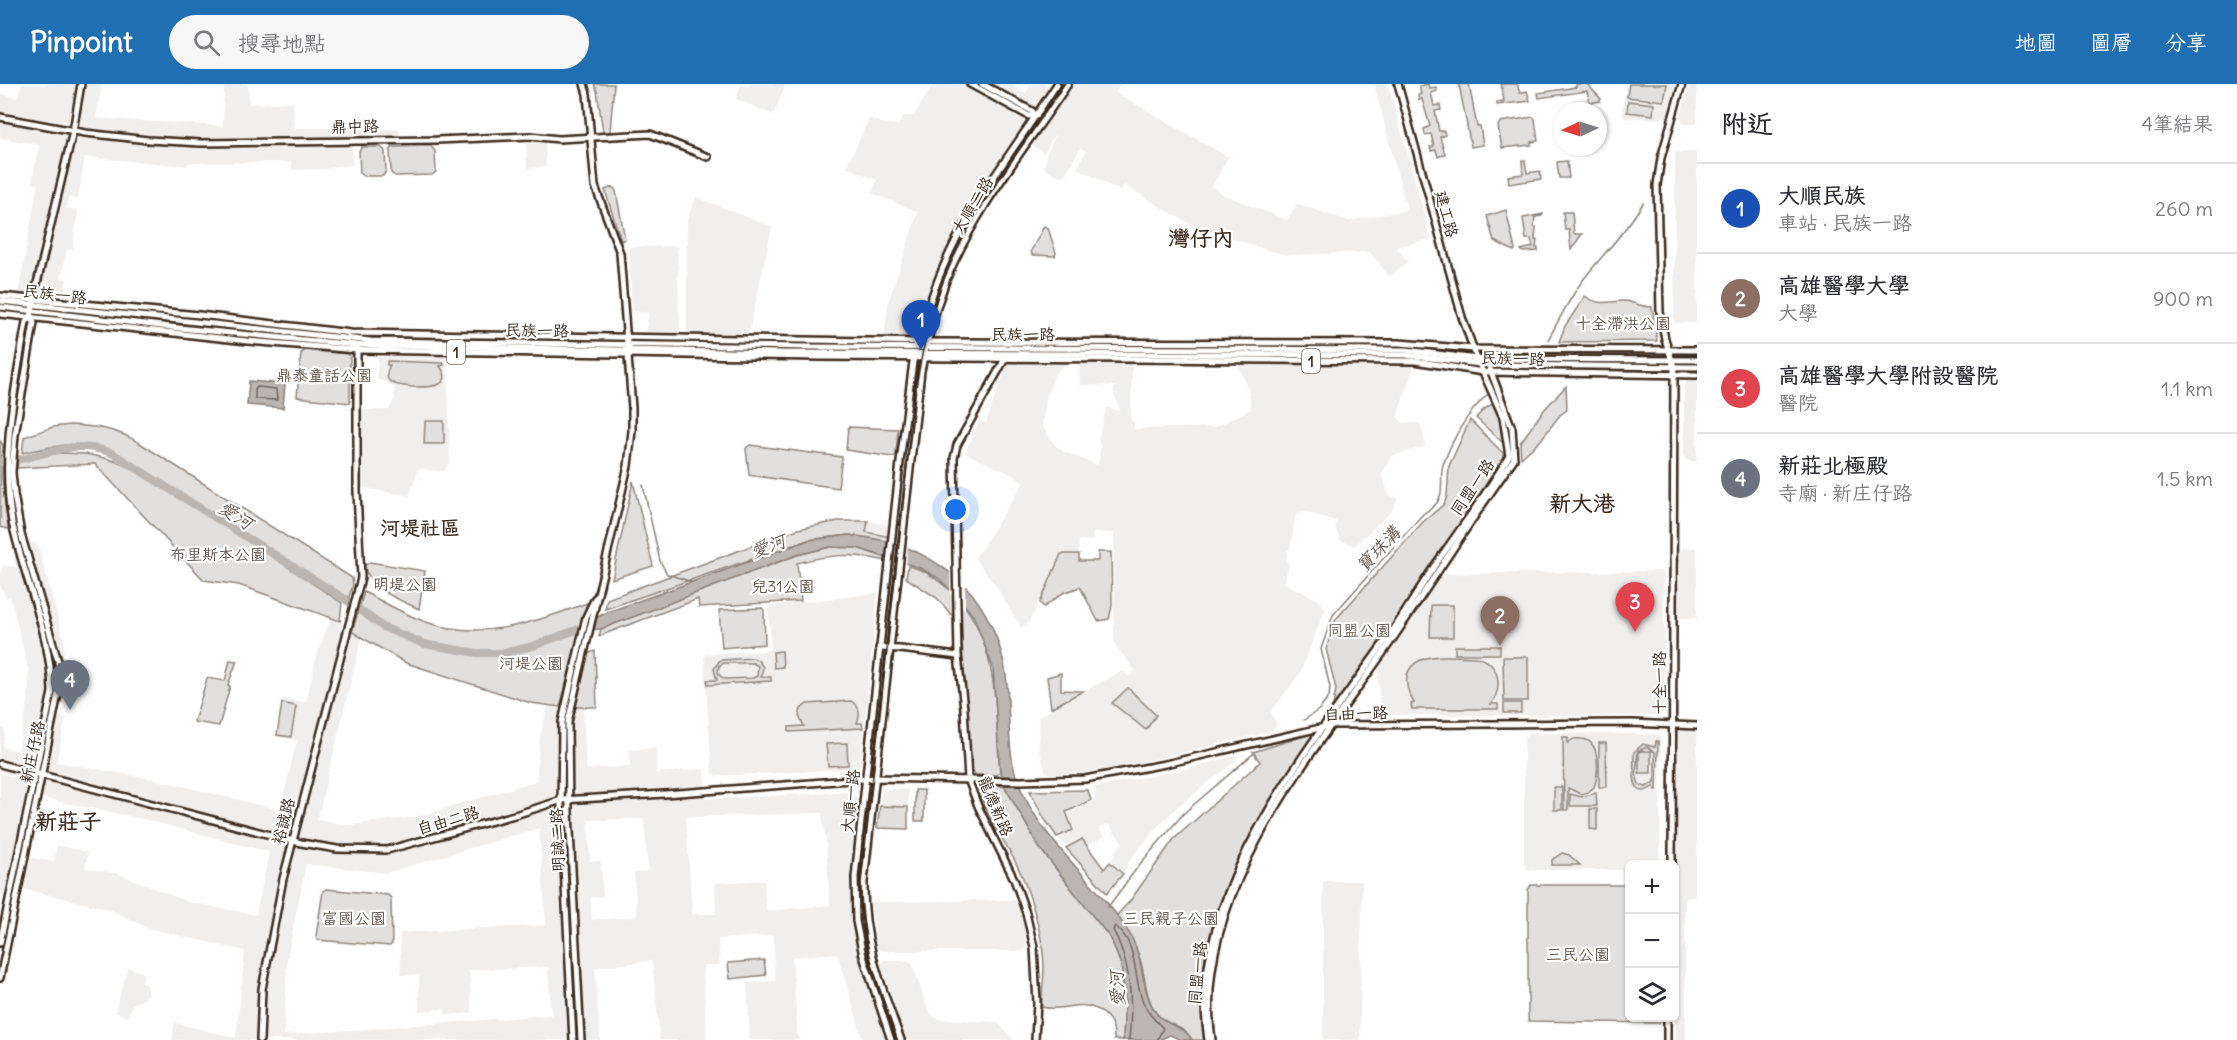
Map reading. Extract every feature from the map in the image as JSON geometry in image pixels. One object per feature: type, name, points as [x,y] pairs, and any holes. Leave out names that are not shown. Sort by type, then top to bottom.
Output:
[{"type":"street","points":[[18,534],[13,453],[34,323],[33,308],[46,241],[73,131],[81,84]]},
{"type":"street","points":[[584,84],[587,94],[595,186],[620,253],[632,408],[631,448],[598,594],[584,641]]},
{"type":"street","points":[[970,84],[1029,116],[1036,116]]},
{"type":"street","points":[[982,84],[1032,111],[1036,116]]},
{"type":"street","name":"大順二路","points":[[915,350],[939,276],[954,244],[972,212],[1057,84]]},
{"type":"street","name":"大順二路","points":[[926,350],[948,278],[979,215],[1068,84]]},
{"type":"street","name":"建工路","points":[[1398,84],[1449,274],[1474,349]]},
{"type":"street","name":"十全一路","points":[[1672,860],[1674,367],[1668,351],[1660,307],[1657,185],[1660,158],[1682,84]]},
{"type":"street","name":"鼎中路","points":[[0,117],[73,131],[148,140],[201,143],[437,140],[530,136],[559,139],[650,134],[708,157]]},
{"type":"street","name":"民族一路","points":[[0,296],[33,308]]},
{"type":"street","name":"民族一路","points":[[0,301],[33,308],[179,328],[357,342],[562,349],[626,347],[1076,351],[1400,343],[1474,349],[1697,350]]},
{"type":"street","name":"民族一路","points":[[0,307],[33,308],[357,342],[562,349]]},
{"type":"street","points":[[18,534],[6,468],[6,453],[26,322],[33,308]]},
{"type":"street","name":"民族一路","points":[[0,314],[33,308]]},
{"type":"street","points":[[562,349],[563,337]]},
{"type":"street","name":"民族一路","points":[[357,342],[563,337],[626,347],[1006,351],[1406,350],[1488,365],[1697,367]]},
{"type":"street","name":"裕誠路","points":[[260,1040],[262,988],[272,932],[292,841],[361,578],[357,484],[357,342]]},
{"type":"street","name":"同盟一路","points":[[1210,1040],[1211,983],[1215,952],[1223,919],[1240,874],[1277,806],[1514,459],[1512,428],[1492,372],[1474,349]]},
{"type":"street","name":"同盟一路","points":[[1210,1040],[1206,1026],[1209,952],[1232,879],[1264,819],[1324,726],[1388,638],[1509,456],[1503,417],[1474,349]]},
{"type":"street","name":"大順一路","points":[[891,1040],[863,956],[856,921],[855,877],[891,542],[915,350]]},
{"type":"street","name":"大順一路","points":[[901,1040],[872,955],[865,920],[866,854],[901,565],[916,400],[926,350]]},
{"type":"street","name":"龍德新路","points":[[1006,351],[955,452],[953,479],[958,656],[965,716],[968,779],[984,820],[1010,869],[1031,932],[1036,967],[1035,1040]]},
{"type":"street","name":"民族一路","points":[[1076,351],[1415,361],[1483,372],[1697,375]]},
{"type":"street","name":"民族一路","points":[[1478,362],[1484,359],[1697,360]]},
{"type":"street","name":"新庄仔路","points":[[0,943],[52,692],[51,662],[18,534]]},
{"type":"street","name":"新庄仔路","points":[[0,978],[59,689],[58,661],[18,534]]},
{"type":"street","points":[[584,641],[585,621],[591,604],[598,594]]},
{"type":"street","name":"明誠二路","points":[[580,1040],[569,799],[568,722],[584,641]]},
{"type":"street","name":"明誠二路","points":[[573,1040],[562,800],[562,722],[584,641]]},
{"type":"street","points":[[879,648],[958,656]]},
{"type":"street","name":"自由一路","points":[[968,779],[1022,781],[1085,779],[1333,725],[1697,726]]},
{"type":"street","name":"自由二路","points":[[0,764],[292,841],[337,849],[387,850],[562,800],[876,778]]},
{"type":"street","points":[[876,778],[968,779]]},
{"type":"street","points":[[1666,1040],[1667,1022]]},
{"type":"shaded area","points":[[22,84],[102,84],[96,118],[223,126],[224,86],[170,84],[248,84],[249,104],[293,102],[294,128],[367,128],[367,137],[378,138],[378,129],[399,129],[399,142],[352,143],[353,165],[327,169],[292,170],[291,162],[188,163],[188,166],[85,157],[78,199],[68,197],[66,208],[78,210],[73,249],[67,249],[61,277],[67,279],[64,299],[18,294],[38,184],[32,183],[39,145],[0,138],[0,93],[17,98]]},
{"type":"shaded area","points":[[741,84],[786,84],[773,115],[736,99]]},
{"type":"shaded area","points":[[933,84],[1009,84],[1026,93],[1030,84],[1120,84],[1116,93],[1228,157],[1212,187],[1224,195],[1287,220],[1297,204],[1349,221],[1407,210],[1374,84],[1388,84],[1431,239],[1396,247],[1408,262],[1389,277],[1370,252],[1287,255],[1267,250],[1191,225],[1124,185],[1120,191],[1077,168],[1086,151],[1080,148],[1063,177],[1052,173],[1046,170],[1044,165],[1056,134],[1044,153],[1016,135],[955,231],[930,286],[912,337],[884,338],[888,303],[918,212],[872,193],[877,180],[846,167],[870,118],[881,123],[898,125],[903,116],[914,116]]},
{"type":"shaded area","points":[[1626,84],[1677,84],[1668,116],[1660,119],[1624,118],[1622,114]]},
{"type":"shaded area","points":[[1689,84],[1697,84],[1697,124],[1684,124],[1680,118]]},
{"type":"shaded area","points":[[545,139],[546,167],[527,168],[526,140]]},
{"type":"shaded area","points":[[1675,152],[1697,152],[1697,323],[1674,323]]},
{"type":"shaded area","points":[[696,197],[772,227],[749,333],[743,337],[692,336],[687,331],[687,219]]},
{"type":"shaded area","points":[[677,246],[680,333],[646,332],[648,313],[632,311],[629,247]]},
{"type":"shaded area","points":[[378,357],[447,357],[450,461],[444,471],[418,469],[409,496],[361,487],[361,410],[389,410],[395,398],[394,388],[389,383],[377,379]]},
{"type":"shaded area","points":[[1009,363],[1067,363],[1055,374],[1047,395],[1042,426],[1056,446],[1064,452],[1098,465],[1101,447],[1098,440],[1107,407],[1120,410],[1113,391],[1116,386],[1080,385],[1079,363],[1132,363],[1131,421],[1134,422],[1134,429],[1215,427],[1251,409],[1249,392],[1238,364],[1414,366],[1397,417],[1403,423],[1420,423],[1426,446],[1392,456],[1382,475],[1389,495],[1398,498],[1392,511],[1354,546],[1340,540],[1335,526],[1336,521],[1303,511],[1296,513],[1284,583],[1319,600],[1325,609],[1300,673],[1271,712],[1277,725],[1268,732],[1135,764],[1085,773],[1051,774],[1046,772],[1039,750],[1038,717],[1116,674],[1123,671],[1129,677],[1135,671],[1114,643],[1114,533],[1093,532],[1093,541],[1079,540],[1078,554],[1061,554],[1029,622],[1021,628],[996,586],[975,558],[1024,482],[965,453],[979,421],[986,423]]},
{"type":"shaded area","points":[[1688,380],[1697,380],[1697,461],[1688,461],[1684,457],[1684,386]]},
{"type":"shaded area","points":[[868,521],[887,525],[891,537],[866,532]]},
{"type":"shaded area","points":[[27,540],[38,545],[64,640],[63,665],[68,666],[67,699],[60,699],[58,716],[66,718],[56,762],[153,779],[280,810],[297,740],[276,737],[283,699],[306,702],[318,651],[331,618],[340,621],[352,632],[362,637],[317,820],[350,825],[416,817],[536,781],[540,737],[548,706],[583,707],[586,769],[630,766],[629,750],[656,748],[656,773],[704,769],[706,799],[853,792],[858,800],[850,893],[854,938],[887,1040],[863,1040],[837,953],[792,957],[798,1040],[750,1040],[747,983],[775,981],[773,935],[718,939],[720,965],[703,965],[707,1040],[660,1040],[652,961],[595,967],[600,1040],[172,1040],[175,1023],[236,1038],[245,951],[148,928],[109,909],[15,887],[21,856],[54,862],[57,845],[88,852],[85,868],[119,874],[188,902],[256,915],[269,852],[143,819],[33,796],[26,779],[0,771],[0,727],[5,729],[3,747],[18,751],[28,701],[29,672],[10,596],[6,598],[0,584],[3,565],[16,567],[12,542]],"holes":[[[822,813],[830,905],[766,911],[764,880],[715,883],[716,914],[692,914],[686,817]],[[644,819],[648,871],[634,873],[637,917],[592,920],[591,897],[603,897],[601,861],[590,861],[588,820]],[[539,828],[546,925],[400,933],[401,975],[419,975],[419,1011],[445,1009],[445,1015],[472,1013],[469,970],[548,967],[551,1015],[284,1035],[287,959],[306,864],[386,873]]]},
{"type":"shaded area","points":[[1684,548],[1697,548],[1697,618],[1677,618],[1677,551]]},
{"type":"shaded area","points":[[1663,571],[1664,710],[1658,716],[1380,715],[1378,669],[1440,574]]},
{"type":"shaded area","points":[[878,593],[860,764],[855,768],[795,772],[716,776],[712,773],[704,656],[771,649],[768,606]]},
{"type":"shaded area","points":[[1677,730],[1697,730],[1697,897],[1685,898],[1686,1040],[1676,1040],[1676,1022],[1679,1022],[1679,860],[1674,860]]},
{"type":"shaded area","points":[[1529,733],[1658,734],[1661,736],[1660,860],[1625,860],[1625,870],[1530,870],[1526,868],[1524,862],[1524,738]]},
{"type":"shaded area","points":[[1237,755],[1239,757],[1232,764],[1177,807],[1157,827],[1123,872],[1111,860],[1116,854],[1114,852],[1123,843],[1108,824],[1099,828],[1104,837],[1087,845],[1082,837],[1064,846],[1059,838],[1075,830],[1067,813],[1094,801],[1095,787],[1192,768]]},
{"type":"shaded area","points":[[0,773],[20,779],[25,783],[26,793],[5,895],[0,895]]},
{"type":"shaded area","points":[[908,789],[908,807],[880,806],[881,795],[884,790]]},
{"type":"shaded area","points":[[1323,881],[1362,881],[1360,1040],[1323,1040]]},
{"type":"shaded area","points":[[1016,900],[1025,934],[1026,948],[1023,951],[880,951],[876,947],[871,902]]},
{"type":"shaded area","points":[[884,960],[909,961],[913,965],[926,1005],[932,1015],[939,1019],[997,1022],[1014,1040],[906,1040],[881,964]]},
{"type":"shaded area","points":[[128,968],[144,973],[142,982],[148,986],[146,998],[133,1004],[127,1017],[115,1012]]},
{"type":"green space","points":[[594,84],[614,84],[610,132],[603,132]]},
{"type":"green space","points":[[1428,84],[1429,88],[1436,87],[1437,91],[1431,93],[1434,106],[1440,105],[1441,110],[1435,111],[1439,131],[1444,131],[1445,135],[1440,137],[1445,154],[1438,157],[1436,150],[1431,151],[1430,147],[1434,146],[1431,134],[1425,135],[1424,129],[1430,126],[1422,99],[1419,100],[1418,95],[1421,94],[1419,86]]},
{"type":"green space","points":[[1459,84],[1469,84],[1483,145],[1471,147]]},
{"type":"green space","points":[[1501,84],[1517,84],[1520,93],[1527,91],[1530,101],[1497,105],[1497,102],[1504,101]]},
{"type":"green space","points":[[1576,84],[1587,84],[1601,99],[1600,101],[1590,102],[1587,91],[1539,98],[1538,93],[1576,87]]},
{"type":"green space","points":[[1629,84],[1667,84],[1664,101],[1627,97]]},
{"type":"green space","points":[[1628,101],[1654,104],[1653,115],[1627,112]]},
{"type":"green space","points":[[1533,117],[1538,141],[1531,142],[1531,145],[1502,148],[1498,126],[1500,122]]},
{"type":"green space","points":[[431,146],[435,151],[436,172],[432,175],[395,176],[391,173],[390,151],[393,147]]},
{"type":"green space","points":[[362,147],[381,147],[385,151],[386,171],[383,176],[364,176],[360,173],[359,151]]},
{"type":"green space","points":[[1522,160],[1525,160],[1527,173],[1540,171],[1541,179],[1509,184],[1508,176],[1523,174]]},
{"type":"green space","points":[[1567,161],[1569,178],[1559,178],[1557,162]]},
{"type":"green space","points":[[613,187],[616,191],[625,239],[621,241],[605,190]]},
{"type":"green space","points":[[1506,210],[1514,251],[1494,241],[1487,216]]},
{"type":"green space","points":[[1563,212],[1572,212],[1574,234],[1582,234],[1571,250],[1569,230],[1565,230]]},
{"type":"green space","points":[[1543,214],[1535,217],[1535,240],[1537,240],[1538,251],[1523,252],[1521,250],[1533,247],[1531,239],[1526,239],[1523,218]]},
{"type":"green space","points":[[1044,226],[1048,228],[1055,256],[1032,255],[1031,251]]},
{"type":"green space","name":"十全滯洪公園","points":[[1585,296],[1598,302],[1627,301],[1652,307],[1657,341],[1559,342],[1565,326]]},
{"type":"green space","name":"鼎泰童話公園","points":[[306,350],[350,356],[350,403],[297,397],[301,353]]},
{"type":"green space","points":[[387,361],[444,363],[440,366],[445,379],[438,385],[432,386],[397,385],[387,377],[390,365],[387,365]]},
{"type":"green space","points":[[1566,386],[1567,410],[1560,415],[1540,441],[1521,458],[1520,443],[1543,411]]},
{"type":"green space","points":[[1494,403],[1502,429],[1503,443],[1476,418]]},
{"type":"green space","name":"同盟公園","points":[[1470,420],[1503,453],[1503,459],[1383,640],[1332,711],[1336,689],[1326,649],[1336,619],[1422,523],[1444,504],[1447,496],[1449,466]]},
{"type":"green space","points":[[425,421],[444,421],[444,444],[424,444]]},
{"type":"green space","points":[[70,425],[105,429],[138,442],[352,578],[353,585],[348,599],[114,451],[89,445],[78,445],[57,446],[22,453],[24,437],[53,427]]},
{"type":"green space","points":[[848,427],[898,429],[896,455],[893,457],[846,450]]},
{"type":"green space","points":[[0,441],[3,445],[2,478],[7,529],[0,527]]},
{"type":"green space","points":[[750,445],[842,457],[838,488],[749,475],[746,448]]},
{"type":"green space","name":"布里斯本公園","points":[[60,453],[86,454],[109,459],[132,468],[232,530],[342,603],[340,621],[239,585],[204,580],[95,464],[17,468],[18,460]]},
{"type":"green space","points":[[633,481],[653,566],[612,579]]},
{"type":"green space","points":[[838,521],[868,521],[866,532],[891,537],[890,542],[849,535],[808,540],[605,609],[607,599],[798,529]]},
{"type":"green space","name":"兒31公園","points":[[830,547],[857,548],[886,558],[886,561],[841,556],[797,563],[801,601],[699,607],[698,599],[599,636],[601,629],[797,555]]},
{"type":"green space","points":[[1098,552],[1111,552],[1112,606],[1109,619],[1098,621],[1080,587],[1063,593],[1044,607],[1040,603],[1061,554],[1079,554],[1079,561],[1098,561]]},
{"type":"green space","name":"明堤公園","points":[[370,562],[425,571],[419,609],[379,588],[364,566]]},
{"type":"green space","points":[[908,566],[931,575],[951,591],[967,610],[979,630],[987,652],[995,699],[1000,772],[996,775],[976,775],[970,768],[961,626],[937,598],[906,578]]},
{"type":"green space","name":"河堤公園","points":[[364,592],[426,622],[467,630],[488,630],[528,623],[587,603],[560,707],[531,703],[406,663],[352,632]]},
{"type":"green space","points":[[1431,605],[1453,605],[1453,637],[1430,637]]},
{"type":"green space","points":[[762,608],[764,610],[765,644],[722,648],[719,610]]},
{"type":"green space","points":[[1455,646],[1500,646],[1500,654],[1455,654]]},
{"type":"green space","name":"河堤公園","points":[[595,651],[597,707],[574,707],[587,654]]},
{"type":"green space","points":[[782,651],[783,667],[774,668],[773,652]]},
{"type":"green space","points":[[1437,656],[1477,657],[1490,664],[1495,670],[1498,683],[1491,704],[1498,704],[1498,709],[1412,709],[1411,704],[1414,703],[1408,690],[1407,675],[1418,661]]},
{"type":"green space","points":[[1503,657],[1528,657],[1528,701],[1504,701]]},
{"type":"green space","points":[[753,658],[758,660],[763,667],[761,677],[771,677],[771,681],[708,685],[707,680],[717,680],[714,669],[720,660]],"holes":[[[724,663],[753,663],[758,666],[757,676],[753,678],[725,679],[718,672],[719,666]]]},
{"type":"green space","points":[[230,660],[237,661],[228,685],[230,686],[219,726],[194,722],[207,678],[225,681]]},
{"type":"green space","points":[[1061,673],[1061,690],[1083,691],[1051,708],[1047,677]]},
{"type":"green space","points":[[1128,688],[1156,715],[1146,730],[1112,703]]},
{"type":"green space","points":[[851,701],[858,708],[857,723],[862,723],[863,728],[789,732],[789,727],[804,726],[799,716],[801,709],[807,704]]},
{"type":"green space","points":[[282,703],[296,706],[291,737],[277,735]]},
{"type":"green space","points":[[1504,703],[1521,703],[1521,713],[1504,713]]},
{"type":"green space","name":"三民親子公園","points":[[1311,734],[1315,737],[1275,798],[1230,876],[1205,952],[1204,1040],[1192,1040],[1185,1032],[1156,1013],[1149,999],[1137,950],[1117,915],[1130,901],[1174,839],[1260,762],[1253,752]]},
{"type":"green space","points":[[1563,737],[1568,737],[1568,743],[1575,739],[1588,740],[1597,758],[1594,787],[1581,794],[1568,788],[1568,810],[1564,810]]},
{"type":"green space","points":[[1658,741],[1657,790],[1654,786],[1640,790],[1635,781],[1634,752],[1643,744],[1655,747]],"holes":[[[1647,747],[1655,752],[1655,782],[1646,787],[1639,785],[1636,774],[1638,751]]]},
{"type":"green space","points":[[847,743],[848,765],[828,766],[826,744]]},
{"type":"green space","points":[[1599,743],[1606,743],[1607,787],[1599,787]]},
{"type":"green space","points":[[1639,751],[1651,751],[1651,773],[1639,773]]},
{"type":"green space","points":[[978,786],[1005,787],[1039,847],[1111,939],[1121,965],[1125,998],[1123,1040],[1114,1040],[1111,1023],[1104,1014],[1096,1009],[1081,1005],[1058,1008],[1042,1007],[1043,955],[1040,934],[1028,891],[1013,857],[986,810]]},
{"type":"green space","points":[[1554,787],[1562,787],[1562,810],[1554,810]]},
{"type":"green space","points":[[915,790],[924,790],[924,821],[915,821]]},
{"type":"green space","points":[[1088,790],[1091,800],[1066,812],[1073,830],[1057,837],[1030,791]]},
{"type":"green space","points":[[1596,793],[1597,806],[1570,806],[1570,794],[1582,797]]},
{"type":"green space","points":[[880,806],[908,807],[908,829],[877,828]]},
{"type":"green space","points":[[1590,809],[1597,809],[1597,830],[1590,829]]},
{"type":"green space","points":[[1082,839],[1104,869],[1110,862],[1123,874],[1107,893],[1066,848]]},
{"type":"green space","points":[[1562,853],[1569,855],[1580,865],[1552,865],[1552,860]]},
{"type":"green space","name":"三民公園","points":[[1531,885],[1625,885],[1625,1022],[1659,1023],[1528,1021],[1528,890]]},
{"type":"green space","name":"富國公園","points":[[326,889],[388,895],[391,898],[392,944],[390,946],[317,940],[323,891]]},
{"type":"green space","points":[[764,960],[766,975],[730,979],[728,963]]},
{"type":"water","points":[[249,381],[285,384],[283,408],[247,405]]},
{"type":"water","name":"愛河","points":[[849,535],[884,541],[919,553],[956,578],[979,604],[992,627],[1004,663],[1010,746],[1020,787],[1043,828],[1102,896],[1129,933],[1138,954],[1148,996],[1157,1014],[1185,1032],[1192,1040],[1181,1040],[1170,1035],[1159,1040],[1123,1040],[1125,998],[1121,965],[1111,939],[1039,847],[1005,787],[1000,769],[993,668],[974,617],[961,600],[938,578],[920,568],[857,548],[830,547],[797,555],[601,629],[574,630],[605,613],[809,540]]},
{"type":"pier","points":[[890,540],[908,546],[906,566],[887,561]]},
{"type":"pier","points":[[950,570],[965,582],[965,610],[950,594]]},
{"type":"waterway","name":"寶珠溝","points":[[1548,340],[1578,287],[1643,203]]},
{"type":"waterway","name":"寶珠溝","points":[[1304,720],[1320,709],[1329,697],[1330,687],[1321,649],[1333,615],[1423,514],[1438,502],[1443,465],[1451,445],[1461,426],[1488,394]]},
{"type":"waterway","name":"愛河","points":[[0,462],[68,448],[96,448],[112,453],[345,599],[383,627],[424,644],[477,653],[504,653],[533,646],[584,627]]},
{"type":"waterway","points":[[643,485],[660,561],[667,574],[692,582]]},
{"type":"waterway","name":"寶珠溝","points":[[1108,907],[1140,864],[1184,813],[1253,754]]},
{"type":"tram line","points":[[897,1040],[867,944],[861,883],[918,375],[934,309],[957,251],[984,202],[1064,84]]},
{"type":"place","name":"大順民族","points":[[921,350]]},
{"type":"place","name":"高雄醫學大學附設醫院","points":[[1635,632]]},
{"type":"place","name":"高雄醫學大學","points":[[1500,646]]},
{"type":"place","name":"新莊北極殿","points":[[70,710]]},
{"type":"district","name":"灣仔內","points":[[1201,238]]},
{"type":"district","name":"新大港","points":[[1582,503]]},
{"type":"district","name":"河堤社區","points":[[420,527]]},
{"type":"district","name":"新莊子","points":[[68,821]]}]
